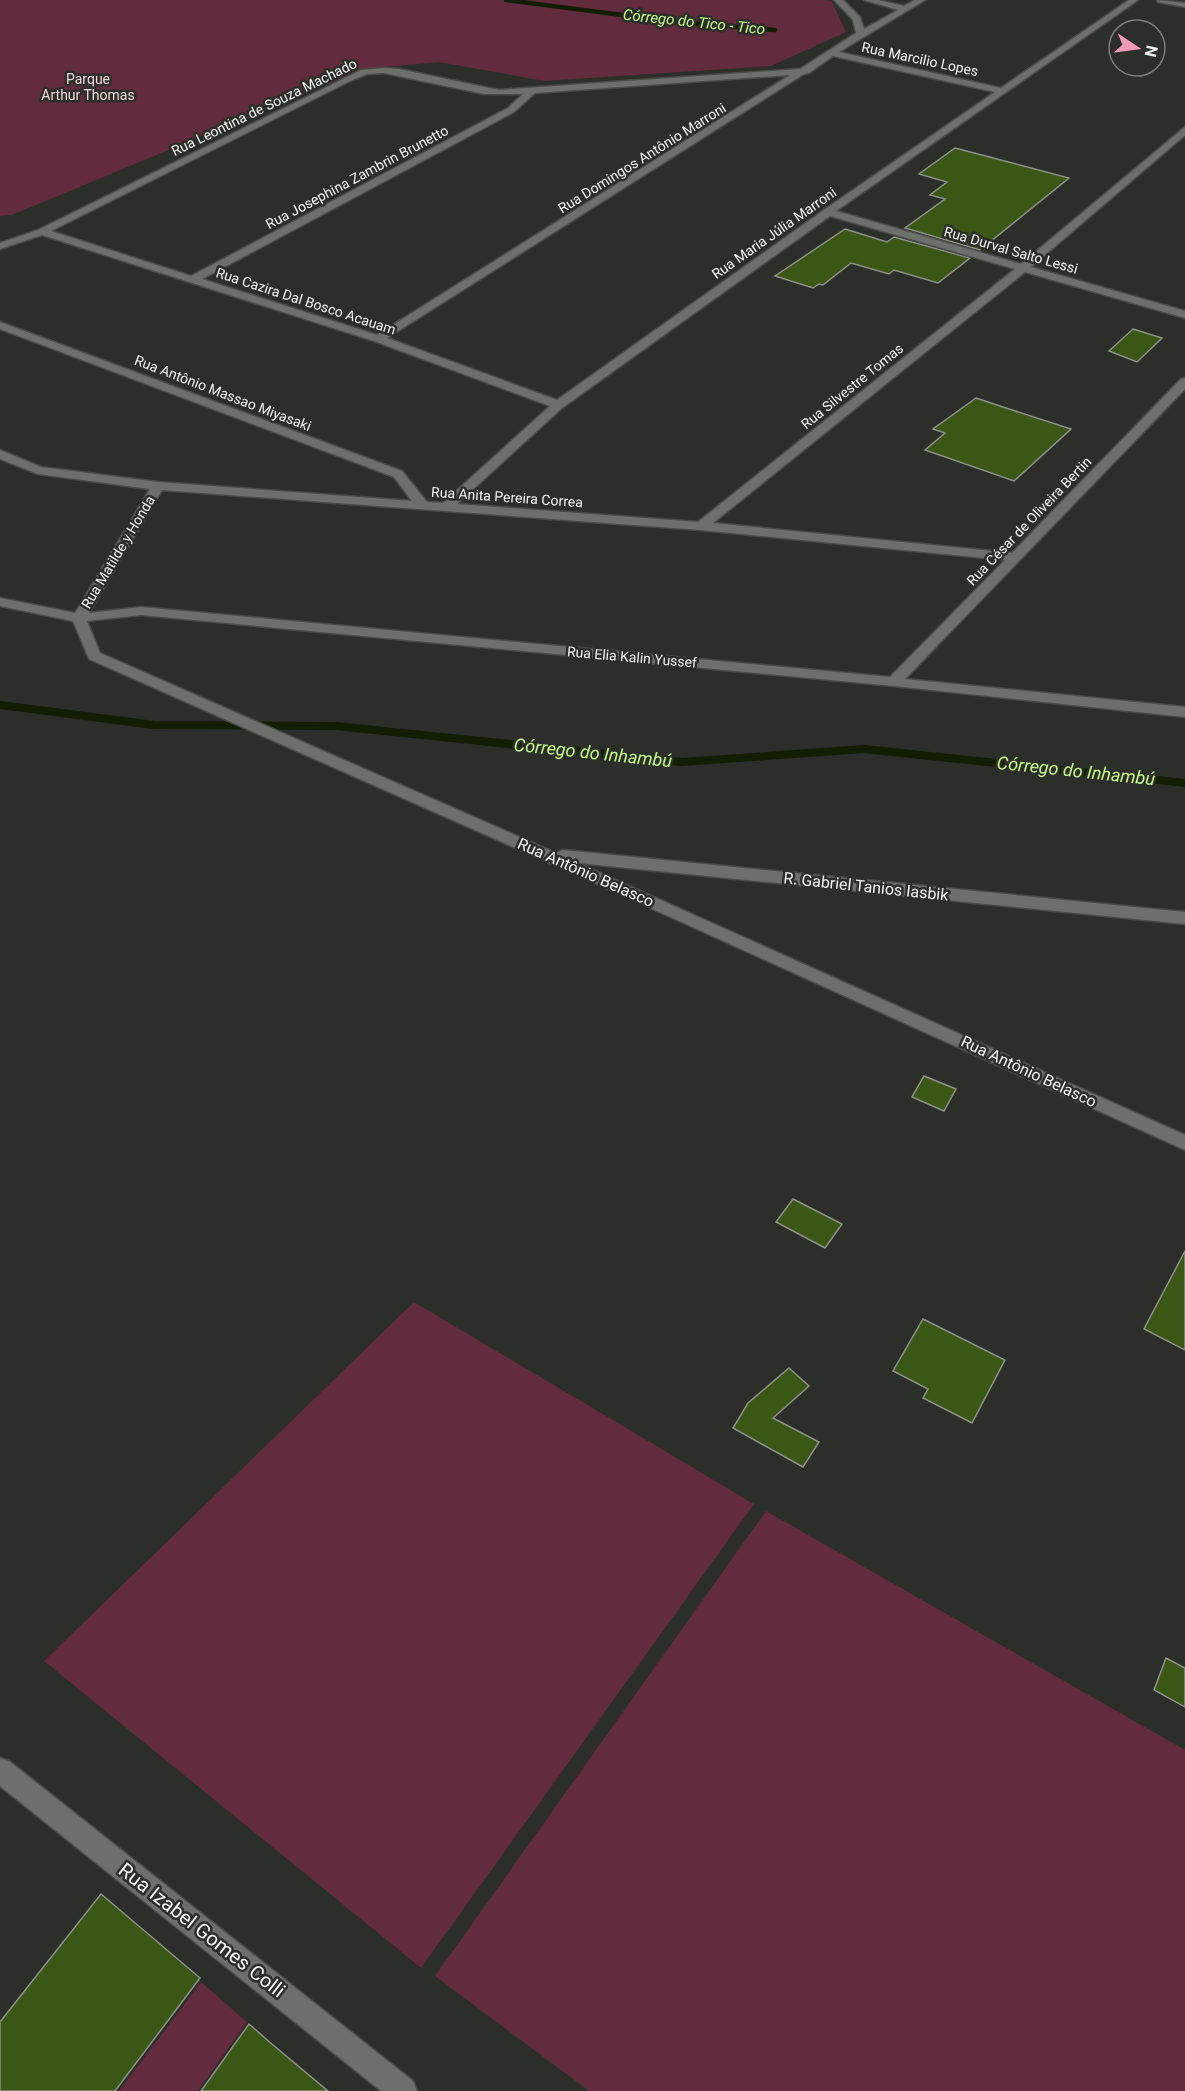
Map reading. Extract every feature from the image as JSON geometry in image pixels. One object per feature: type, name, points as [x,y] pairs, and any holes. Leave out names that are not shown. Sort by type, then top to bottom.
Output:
[{"type":"street","points":[[838,0],[857,19],[861,34]]},
{"type":"street","points":[[868,0],[905,9]]},
{"type":"street","name":"Rua Domingos Antônio Marroni","points":[[378,339],[861,34],[921,0]]},
{"type":"street","name":"Rua Maria Júlia Marroni","points":[[445,507],[558,405],[828,212],[1134,0]]},
{"type":"street","points":[[1161,0],[1185,5]]},
{"type":"street","name":"Rua Marcilio Lopes","points":[[832,53],[1002,91]]},
{"type":"street","name":"Rua Leontina de Souza Machado","points":[[0,246],[42,232],[347,79],[370,71],[396,72],[490,93],[531,92],[806,70]]},
{"type":"street","name":"Rua Josephina Zambrin Brunetto","points":[[192,280],[511,110],[531,92]]},
{"type":"street","name":"Rua Silvestre Tomas","points":[[701,526],[1022,269],[1185,130]]},
{"type":"street","name":"Rua Durval Salto Lessi","points":[[828,212],[1185,315]]},
{"type":"street","name":"Rua Cazira Dal Bosco Acauam","points":[[42,232],[378,339],[558,405]]},
{"type":"street","name":"Rua Antônio Massao Miyasaki","points":[[0,325],[398,474],[423,506]]},
{"type":"street","name":"Rua César de Oliveira Bertin","points":[[894,682],[1185,382]]},
{"type":"street","name":"Rua Anita Pereira Correa","points":[[0,454],[38,470],[158,486],[701,526],[1016,557]]},
{"type":"street","name":"Rua Matilde y Honda","points":[[79,618],[158,486]]},
{"type":"street","points":[[0,602],[79,618]]},
{"type":"street","name":"Rua Elia Kalin Yussef","points":[[79,618],[141,611],[894,682],[1185,712]]},
{"type":"street","name":"Rua Antônio Belasco","points":[[79,618],[94,656],[539,851],[1185,1143]]},
{"type":"street","name":"R. Gabriel Tanios Iasbik","points":[[539,851],[1185,918]]},
{"type":"street","name":"Rua Izabel Gomes Colli","points":[[0,1770],[244,1962],[403,2091]]},
{"type":"green space","name":"Parque Arthur Thomas","points":[[0,0],[825,0],[832,2],[846,32],[771,66],[544,81],[439,62],[364,69],[12,215],[0,216]]},
{"type":"green space","points":[[414,1302],[754,1504],[421,1968],[44,1661]]},
{"type":"green space","points":[[766,1511],[1185,1750],[1185,2091],[589,2091],[435,1976]]},
{"type":"green space","points":[[201,1982],[247,2022],[198,2091],[119,2091]]},
{"type":"building","points":[[955,148],[1069,178],[980,250],[905,228],[945,199],[930,195],[947,182],[919,174]]},
{"type":"building","points":[[845,229],[887,242],[894,237],[970,258],[938,283],[894,270],[889,274],[851,263],[823,285],[819,284],[813,288],[775,276]]},
{"type":"building","points":[[1133,329],[1162,338],[1137,362],[1109,351]]},
{"type":"building","points":[[976,398],[1071,429],[1014,481],[925,450],[945,433],[933,429]]},
{"type":"building","points":[[924,1076],[956,1089],[944,1111],[912,1097]]},
{"type":"building","points":[[793,1199],[842,1224],[825,1248],[776,1222]]},
{"type":"building","points":[[1185,1251],[1185,1350],[1144,1329]]},
{"type":"building","points":[[923,1319],[1005,1360],[972,1423],[923,1398],[928,1389],[893,1371]]},
{"type":"building","points":[[789,1368],[809,1386],[773,1418],[819,1442],[803,1467],[733,1428],[748,1403]]},
{"type":"building","points":[[1166,1658],[1185,1668],[1185,1707],[1154,1690]]},
{"type":"building","points":[[101,1894],[200,1978],[115,2091],[0,2091],[0,2022]]},
{"type":"building","points":[[249,2024],[273,2045],[328,2091],[201,2091]]},
{"type":"waterway","name":"Córrego do Tico - Tico","points":[[506,0],[676,22],[775,30]]},
{"type":"waterway","name":"Córrego do Inhambú","points":[[0,705],[154,725],[336,726],[682,762],[864,749],[1185,783]]}]
